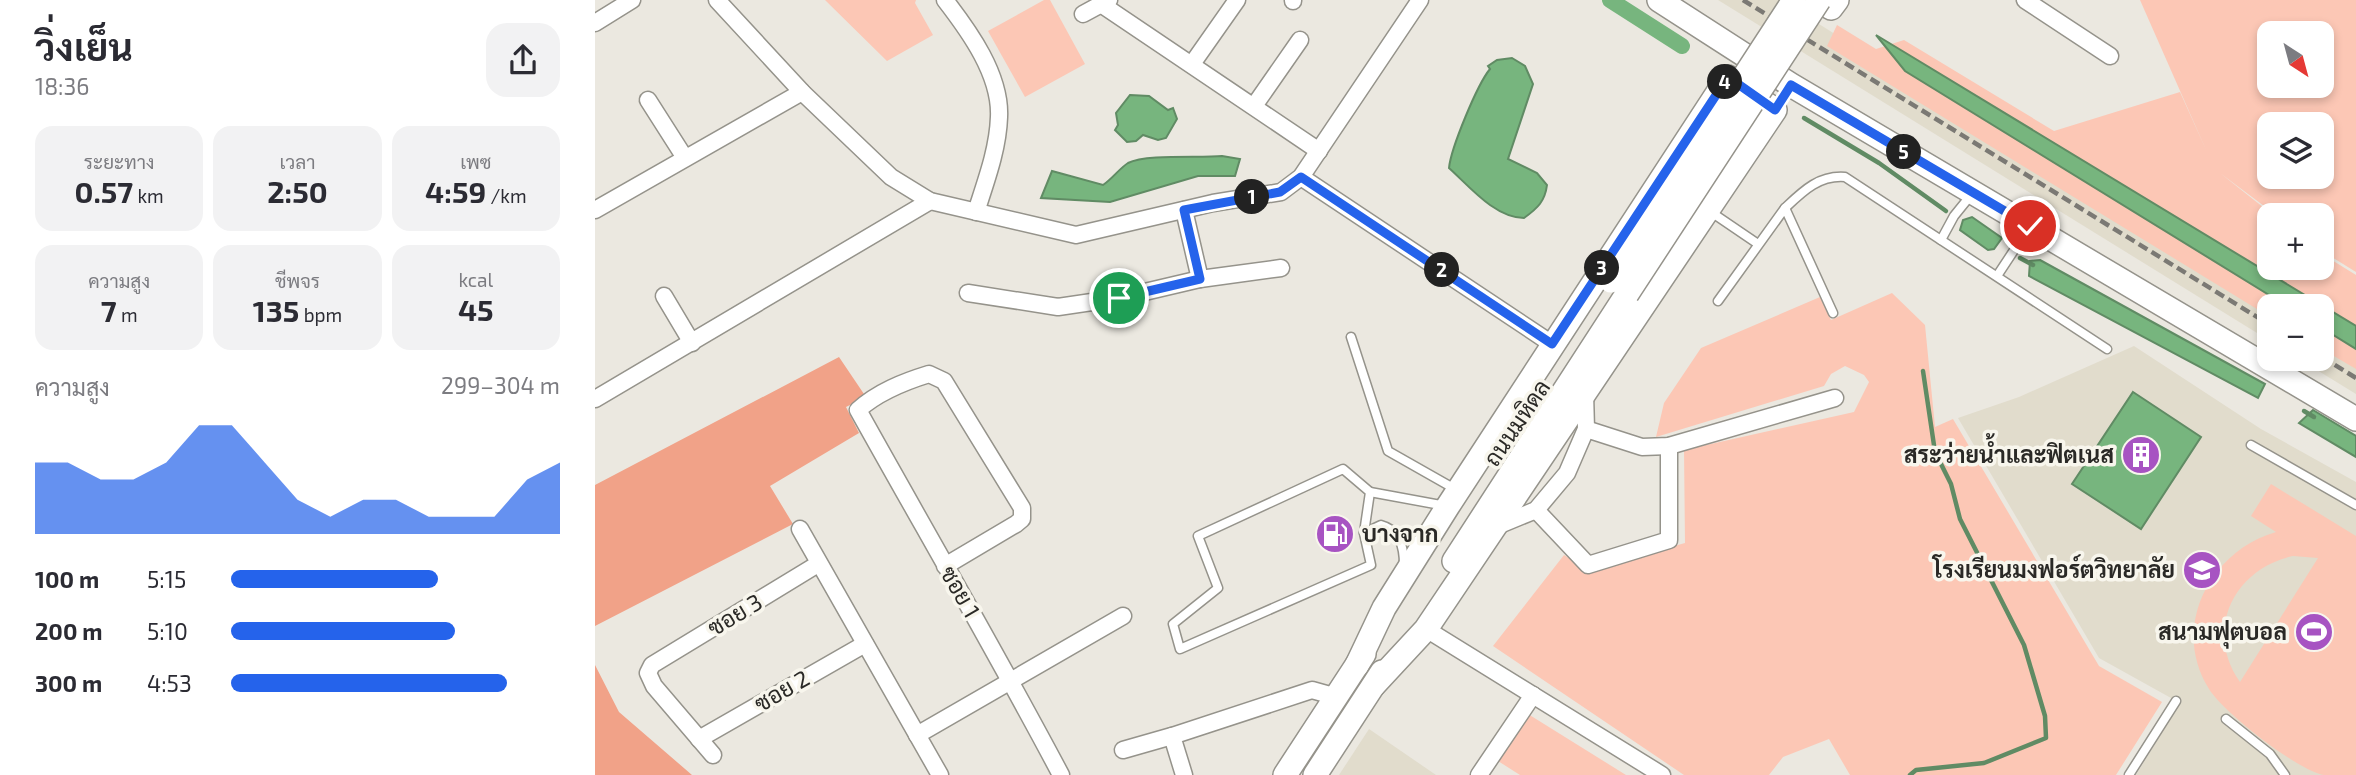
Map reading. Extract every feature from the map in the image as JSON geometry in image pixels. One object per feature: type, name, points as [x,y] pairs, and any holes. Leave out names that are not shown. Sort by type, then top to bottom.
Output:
[{"type":"main road","points":[[1660,0],[1791,85],[2356,419]]},
{"type":"main road","name":"ถนนมหิดล","points":[[1315,775],[1374,685],[1794,0]]},
{"type":"main road","points":[[1819,0],[1831,8],[1836,0]]},
{"type":"main road","name":"ถนนมหิดล","points":[[1285,775],[1357,665],[1819,0]]},
{"type":"main road","points":[[1357,665],[1384,608],[1404,575],[1743,54]]},
{"type":"main road","points":[[1728,77],[1775,110]]},
{"type":"main road","points":[[1374,685],[1426,629],[1791,85]]},
{"type":"street","points":[[595,23],[632,0]]},
{"type":"street","points":[[717,0],[802,92],[891,177],[930,201],[1076,235],[1184,210],[1280,192],[1301,177],[1420,0]]},
{"type":"street","points":[[945,0],[972,36],[996,90],[1000,116],[991,163],[976,212]]},
{"type":"street","points":[[1192,64],[1237,0]]},
{"type":"street","points":[[2025,0],[2110,55]]},
{"type":"street","points":[[1083,14],[1105,2],[1319,151]]},
{"type":"street","points":[[1254,106],[1300,40]]},
{"type":"street","points":[[595,210],[802,92]]},
{"type":"street","points":[[648,100],[685,159]]},
{"type":"street","points":[[1301,177],[1552,344]]},
{"type":"street","points":[[595,399],[930,201]]},
{"type":"street","points":[[1184,210],[1200,279]]},
{"type":"street","points":[[968,293],[1058,307],[1119,298],[1200,279],[1281,268]]},
{"type":"street","points":[[664,296],[692,343]]},
{"type":"street","name":"ซอย 1","points":[[945,566],[1022,519],[1021,508],[944,381],[929,374],[905,381],[869,400],[858,410],[1061,775]]},
{"type":"street","points":[[1497,526],[1536,510],[1567,473],[1586,429],[1585,390]]},
{"type":"street","points":[[1586,429],[1642,447],[1669,446],[1835,398]]},
{"type":"street","points":[[1536,510],[1588,565],[1669,540],[1669,446]]},
{"type":"street","points":[[800,529],[940,775]]},
{"type":"street","name":"ซอย 3","points":[[699,739],[654,687],[649,673],[652,666],[818,564]]},
{"type":"street","points":[[918,735],[1123,616]]},
{"type":"street","points":[[1426,629],[1662,775]]},
{"type":"street","name":"ซอย 2","points":[[699,739],[865,644]]},
{"type":"street","points":[[1123,750],[1312,690],[1337,697]]},
{"type":"street","points":[[1479,775],[1533,695]]},
{"type":"street","points":[[1171,736],[1184,775]]},
{"type":"street","points":[[699,739],[713,755]]},
{"type":"lane","points":[[1718,301],[1785,208],[1806,188],[1830,176],[1845,177],[2107,349]]},
{"type":"lane","points":[[1941,240],[1954,216],[1973,192]]},
{"type":"lane","points":[[1785,208],[1833,313]]},
{"type":"lane","points":[[1707,210],[1758,244]]},
{"type":"lane","points":[[1997,276],[2030,226]]},
{"type":"lane","points":[[1351,337],[1388,451],[1453,499]]},
{"type":"lane","points":[[2251,445],[2356,505]]},
{"type":"lane","points":[[1370,492],[1364,533],[1371,565],[1180,649],[1173,624],[1218,588],[1198,536],[1343,469],[1370,492],[1453,499]]},
{"type":"lane","points":[[1364,533],[1381,525],[1390,527],[1400,538],[1404,553],[1404,575]]},
{"type":"lane","points":[[2129,775],[2176,701]]},
{"type":"lane","points":[[2226,719],[2270,754],[2285,775]]},
{"type":"shaded area","points":[[825,0],[916,0],[915,3],[933,35],[887,61]]},
{"type":"shaded area","points":[[1044,0],[1050,0],[1085,64],[1025,97],[988,31]]},
{"type":"shaded area","points":[[1718,0],[1781,0],[2257,301],[2257,333]]},
{"type":"shaded area","points":[[2140,0],[2356,0],[2356,272],[2334,258],[2334,203],[2260,203],[2220,173],[2258,203],[2257,280],[2334,280],[2334,261],[2356,275],[2356,369],[2334,356],[2334,294],[2257,294],[2257,309],[1827,46],[1837,25],[1876,49],[1904,40],[2054,131],[2180,92],[2207,152]]},
{"type":"shaded area","points":[[1876,35],[2257,266],[2257,280],[2280,280],[2303,294],[2267,294],[1905,71]]},
{"type":"shaded area","points":[[1512,58],[1525,66],[1533,84],[1508,159],[1537,173],[1547,185],[1540,204],[1524,218],[1513,217],[1493,207],[1449,168],[1459,132],[1478,88],[1490,69],[1488,66],[1497,60]]},
{"type":"shaded area","points":[[1130,95],[1149,96],[1168,110],[1173,108],[1177,119],[1166,138],[1158,140],[1143,135],[1136,141],[1127,142],[1115,130],[1118,125],[1116,113]]},
{"type":"shaded area","points":[[1222,156],[1240,159],[1235,176],[1198,176],[1110,202],[1041,198],[1052,171],[1103,185],[1125,165],[1136,160]]},
{"type":"shaded area","points":[[1972,217],[2002,238],[1994,249],[1988,250],[1960,230],[1963,220]]},
{"type":"shaded area","points":[[2040,260],[2265,384],[2258,398],[2029,276],[2030,261]]},
{"type":"shaded area","points":[[1892,293],[1925,325],[1935,427],[1953,419],[2099,666],[2162,702],[2116,775],[1850,775],[1829,739],[1783,757],[1769,775],[1684,775],[1493,646],[1564,555],[1588,570],[1685,543],[1684,450],[1854,412],[1869,382],[1864,375],[1845,366],[1831,374],[1824,386],[1656,437],[1664,403],[1701,348],[1820,297],[1831,320]]},
{"type":"shaded area","points":[[2334,313],[2356,326],[2356,349],[2334,335]]},
{"type":"shaded area","name":"โรงเรียนมงฟอร์ตวิทยาลัย","points":[[2134,346],[2261,429],[2356,482],[2356,775],[2136,775],[2180,703],[2099,658],[1958,418],[2019,397]]},
{"type":"shaded area","points":[[2334,348],[2356,361],[2356,394],[2319,371],[2334,371]]},
{"type":"shaded area","points":[[839,357],[866,397],[846,407],[859,433],[770,486],[793,524],[595,626],[595,485]]},
{"type":"shaded area","points":[[2133,392],[2201,437],[2141,529],[2072,484]]},
{"type":"shaded area","points":[[2313,410],[2356,436],[2356,457],[2299,423]]},
{"type":"shaded area","points":[[2271,484],[2356,536],[2356,775],[2324,775],[2280,752],[2229,712],[2209,689],[2198,665],[2194,641],[2196,617],[2203,594],[2232,556],[2253,542],[2276,532],[2251,516]],"holes":[[[2293,556],[2318,558],[2240,682],[2229,662],[2225,643],[2225,623],[2240,588],[2254,574],[2272,563]]]},
{"type":"shaded area","points":[[595,665],[619,712],[692,775],[595,775]]},
{"type":"shaded area","points":[[1528,714],[1626,775],[1520,775],[1498,761]]},
{"type":"shaded area","points":[[1369,729],[1436,775],[1339,775]]},
{"type":"waterway","points":[[1610,0],[1682,46]]},
{"type":"waterway","points":[[1804,118],[1879,163],[1946,211]]},
{"type":"waterway","points":[[2020,258],[2033,265]]},
{"type":"waterway","points":[[1910,775],[1916,770],[1984,763],[2046,738],[2045,716],[2024,645],[1960,519],[1951,484],[1935,452],[1923,371]]},
{"type":"waterway","points":[[2304,411],[2314,417]]},
{"type":"railway","points":[[1743,0],[2257,317]]},
{"type":"railway","points":[[2334,364],[2356,378]]},
{"type":"place","name":"สระว่ายน้ำและฟิตเนส","points":[[2141,455]]},
{"type":"place","name":"บางจาก","points":[[1335,534]]},
{"type":"place","name":"โรงเรียนมงฟอร์ตวิทยาลัย","points":[[2202,570]]},
{"type":"place","name":"สนามฟุตบอล","points":[[2314,632]]},
{"type":"route","points":[[1119,298],[1200,279],[1184,210],[1280,192],[1301,177],[1552,344],[1728,77],[1775,110],[1791,85],[2030,226]]}]
